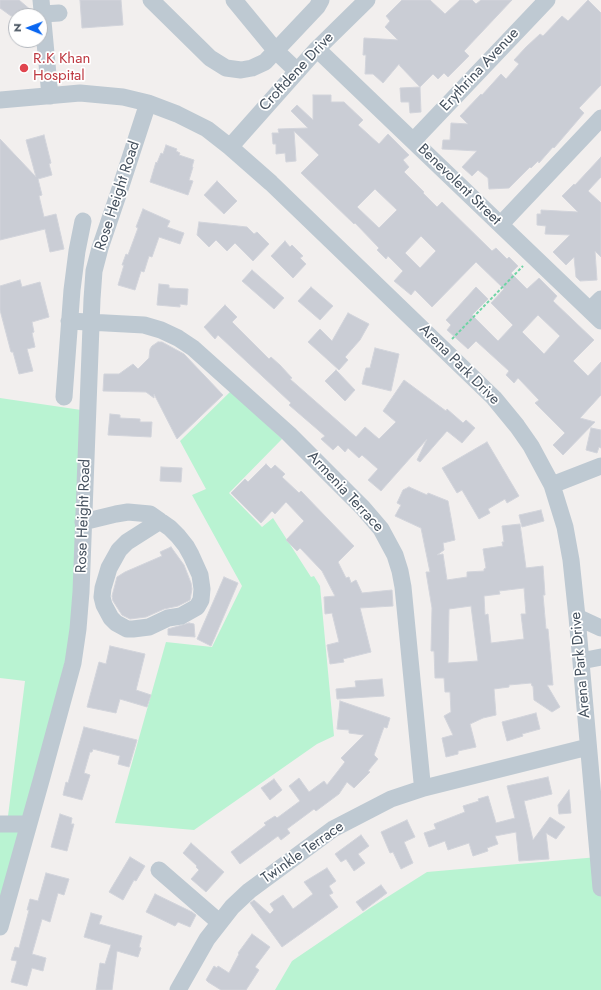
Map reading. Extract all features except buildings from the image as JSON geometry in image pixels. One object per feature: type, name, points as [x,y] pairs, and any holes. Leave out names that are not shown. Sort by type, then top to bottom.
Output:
[{"type":"street","points":[[151,0],[210,58],[226,68],[241,70],[252,68],[265,62],[318,7],[321,0]]},
{"type":"street","points":[[234,0],[276,51],[297,71]]},
{"type":"street","name":"Croftdene Drive","points":[[230,147],[316,49],[367,0]]},
{"type":"street","name":"Erythrina Avenue","points":[[413,141],[547,0]]},
{"type":"street","points":[[48,9],[50,96]]},
{"type":"street","name":"Benevolent Street","points":[[316,49],[533,255],[597,310]]},
{"type":"street","name":"Arena Park Drive","points":[[0,100],[80,93],[123,98],[148,103],[177,114],[207,129],[230,147],[271,184],[494,398],[517,426],[531,446],[552,485],[565,527],[571,560],[577,617],[588,747],[599,844],[601,888]]},
{"type":"street","name":"Rose Height Road","points":[[0,927],[73,663],[78,629],[80,599],[94,271],[100,248],[148,103]]},
{"type":"street","points":[[501,224],[601,118]]},
{"type":"street","points":[[64,397],[69,321],[77,251],[84,221]]},
{"type":"street","name":"Armenia Terrace","points":[[69,321],[144,325],[161,330],[178,338],[193,348],[289,434],[363,508],[381,529],[395,555],[403,587],[422,782],[424,788]]},
{"type":"street","points":[[552,485],[601,466]]},
{"type":"street","points":[[83,522],[128,512],[150,514],[160,521],[178,536],[186,546],[200,575],[202,589],[201,600],[197,606],[181,616],[168,618],[148,628],[127,629],[116,623],[106,612],[102,596],[106,579],[113,560],[119,550],[127,542],[160,521]]},
{"type":"street","points":[[577,617],[601,628]]},
{"type":"street","points":[[581,660],[601,657]]},
{"type":"street","name":"Twinkle Terrace","points":[[178,990],[206,939],[219,922],[249,891],[333,829],[391,799],[424,788],[588,747]]},
{"type":"street","points":[[0,824],[22,824],[28,826]]},
{"type":"street","points":[[159,870],[219,922]]},
{"type":"path","points":[[454,337],[533,255]]},
{"type":"green space","points":[[231,391],[282,439],[229,493],[262,527],[273,518],[311,577],[314,576],[320,586],[334,736],[317,744],[194,830],[115,823],[166,642],[212,647],[242,586],[192,495],[206,489],[180,441]]},
{"type":"green space","points":[[0,398],[88,411],[82,592],[0,928],[0,824],[7,824],[25,681],[0,678]]},
{"type":"green space","points":[[598,857],[601,896],[601,990],[275,990],[292,961],[370,908],[427,872]]},
{"type":"place","name":"R.K Khan Hospital","points":[[24,68]]}]
